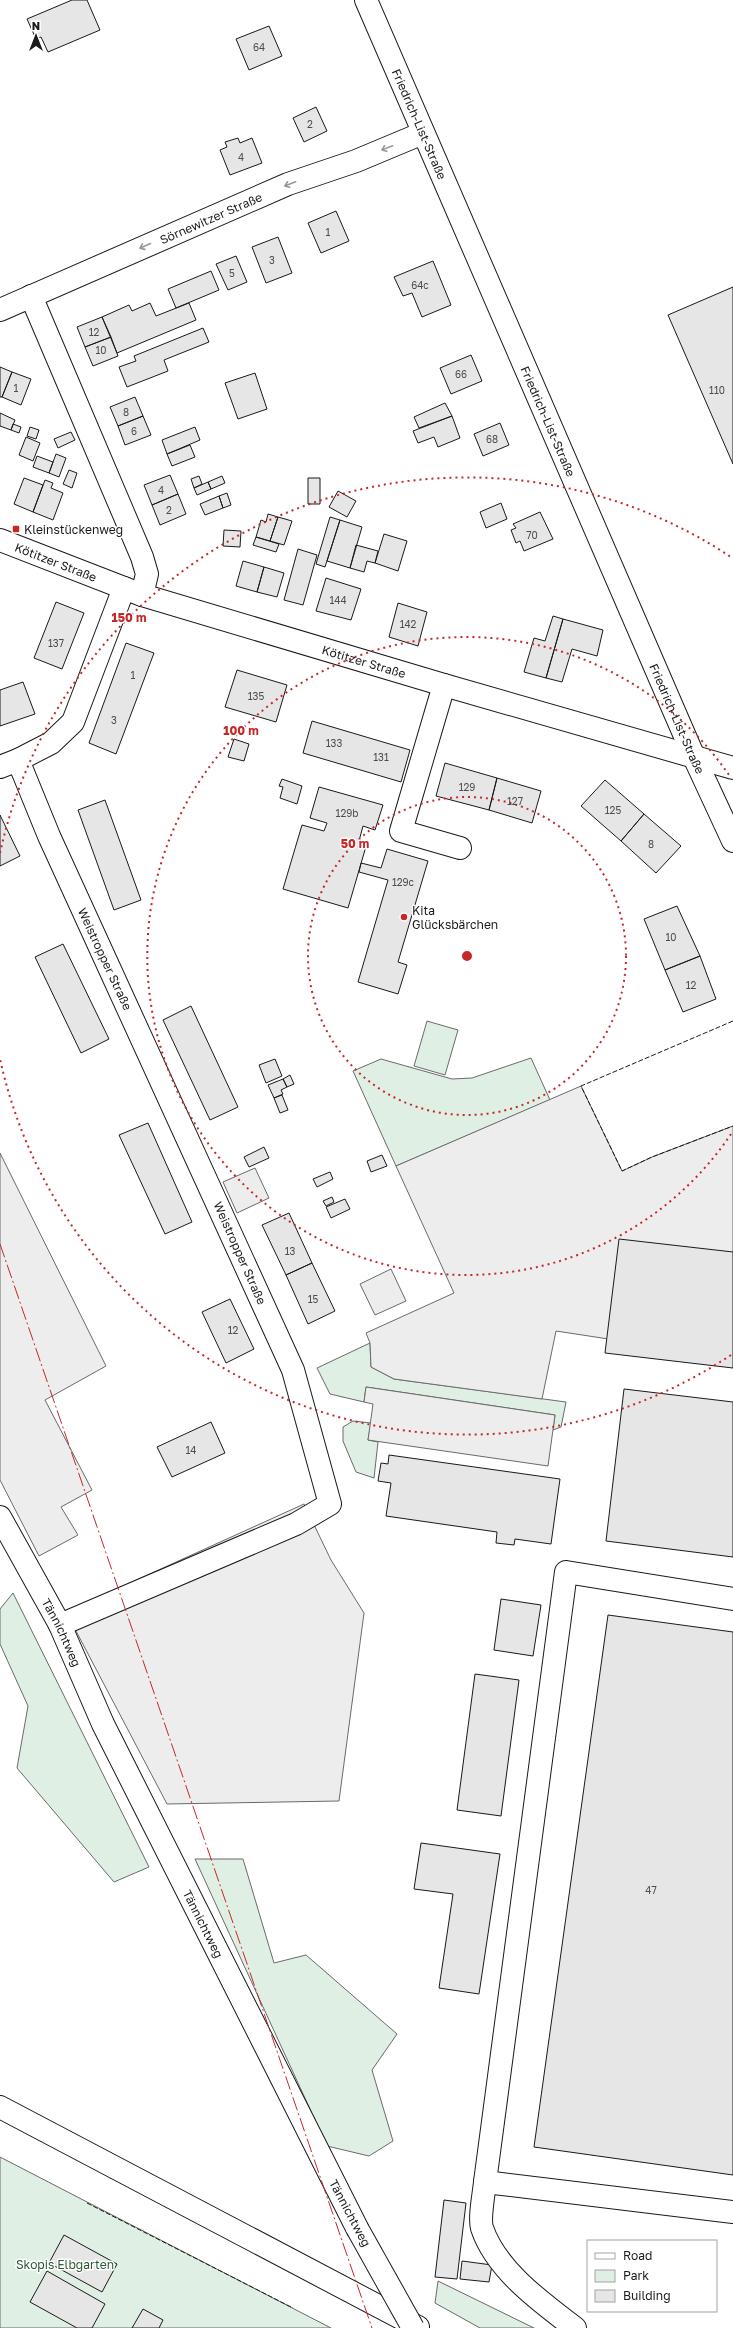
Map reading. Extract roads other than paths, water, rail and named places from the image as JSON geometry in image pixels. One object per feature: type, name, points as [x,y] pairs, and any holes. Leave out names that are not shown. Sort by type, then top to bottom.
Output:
[{"type":"street","name":"Friedrich-List-Straße","points":[[366,0],[694,757],[733,841]]},
{"type":"street","name":"Sörnewitzer Straße","points":[[0,310],[288,184],[356,160],[423,133]]},
{"type":"street","points":[[31,296],[142,557],[147,574],[133,591]]},
{"type":"street","name":"Kötitzer Straße","points":[[0,540],[133,591],[444,685],[733,768]]},
{"type":"street","name":"Weistropper Straße","points":[[60,1625],[296,1524],[330,1504],[293,1370],[49,836],[9,764],[51,743],[73,722],[133,591]]},
{"type":"street","points":[[444,685],[401,831],[460,848]]},
{"type":"street","name":"Tännichtweg","points":[[0,1517],[60,1625],[103,1724],[357,2228],[412,2328]]},
{"type":"street","points":[[575,2328],[528,2292],[500,2260],[482,2227],[485,2182],[566,1572],[733,1599]]},
{"type":"street","points":[[0,2107],[421,2328]]},
{"type":"street","points":[[485,2182],[733,2212]]},
{"type":"place","name":"Kleinstückenweg","points":[[16,529]]},
{"type":"place","name":"Kita Glücksbärchen","points":[[404,917]]},
{"type":"park label","name":"Skopis Elbgarten","points":[[65,2264]]}]
